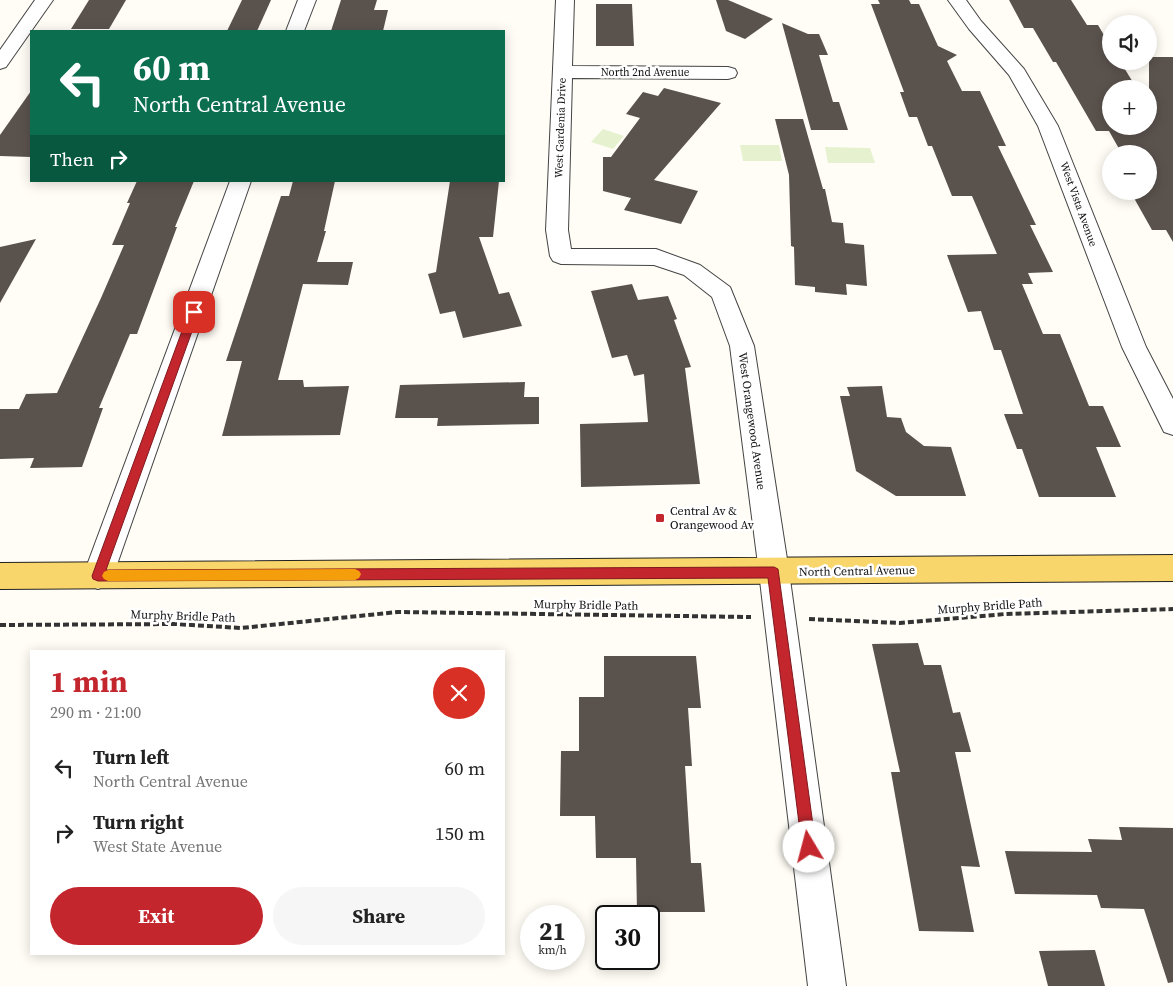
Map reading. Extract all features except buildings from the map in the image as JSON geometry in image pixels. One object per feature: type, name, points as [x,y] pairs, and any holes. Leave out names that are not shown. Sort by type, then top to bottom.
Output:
[{"type":"main road","name":"North Central Avenue","points":[[0,576],[1173,568]]},
{"type":"street","points":[[0,63],[44,0]]},
{"type":"street","points":[[295,30],[307,0]]},
{"type":"street","name":"West Gardenia Drive","points":[[561,256],[557,230],[564,0]]},
{"type":"street","name":"West Vista Avenue","points":[[957,0],[975,25],[1017,73],[1048,126],[1066,166],[1134,347],[1173,425]]},
{"type":"street","name":"North 2nd Avenue","points":[[562,72],[728,72]]},
{"type":"street","points":[[98,576],[241,182]]},
{"type":"street","name":"West Orangewood Avenue","points":[[561,256],[656,258],[692,270],[722,293],[742,346],[774,572],[827,986]]},
{"type":"path","name":"Murphy Bridle Path","points":[[0,625],[175,624],[241,628],[398,612],[779,617],[900,623],[1005,614],[1173,609]]},
{"type":"green space","points":[[603,129],[624,136],[613,149],[591,142]]},
{"type":"green space","points":[[740,145],[779,145],[782,161],[743,161]]},
{"type":"green space","points":[[825,147],[870,148],[875,163],[828,163]]},
{"type":"slow traffic","points":[[108,576],[355,574]]},
{"type":"place","name":"Central Av & Orangewood Av","points":[[660,518]]},
{"type":"route","points":[[194,312],[98,576],[774,572],[809,847]]}]
